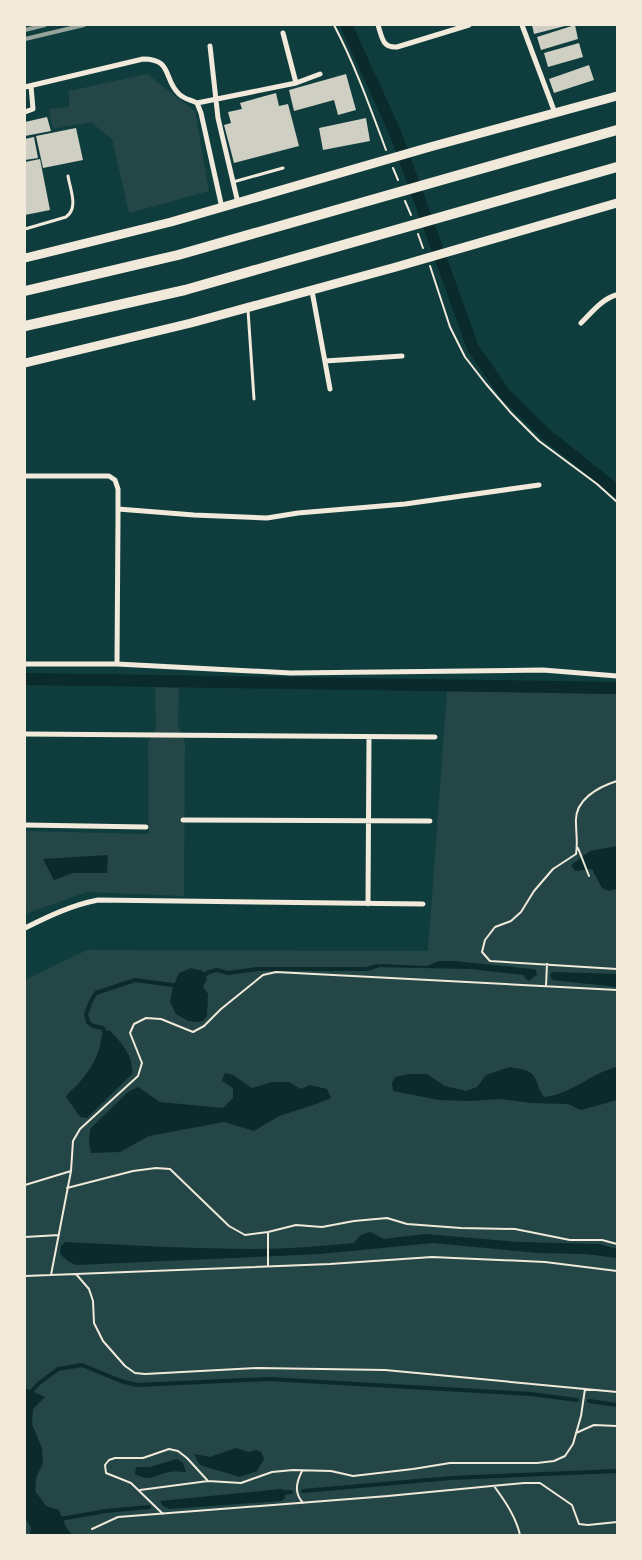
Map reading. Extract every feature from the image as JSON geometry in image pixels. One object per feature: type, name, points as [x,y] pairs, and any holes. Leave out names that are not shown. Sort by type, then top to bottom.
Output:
[{"type":"highway","points":[[25,291],[178,255],[617,130]]},
{"type":"highway","points":[[25,326],[185,290],[617,167]]},
{"type":"main road","points":[[25,258],[115,237],[238,204],[617,96]]},
{"type":"main road","points":[[25,363],[191,324],[396,268],[468,245],[617,203]]},
{"type":"street","points":[[378,25],[385,44],[391,48],[469,25]]},
{"type":"street","points":[[522,25],[555,113]]},
{"type":"street","points":[[283,33],[296,83]]},
{"type":"street","points":[[210,46],[218,118],[238,204]]},
{"type":"street","points":[[25,112],[32,108],[28,87],[143,58],[154,59],[160,62],[166,68],[178,93],[185,98],[197,102],[216,100],[296,83],[320,74]]},
{"type":"street","points":[[197,102],[222,208]]},
{"type":"street","points":[[312,290],[330,389]]},
{"type":"street","points":[[581,323],[602,302],[610,297],[617,296]]},
{"type":"street","points":[[325,361],[402,356]]},
{"type":"street","points":[[25,476],[109,476],[117,484],[117,664]]},
{"type":"street","points":[[118,509],[267,518],[405,504],[539,485]]},
{"type":"street","points":[[25,664],[117,664],[291,673],[543,670],[617,676]]},
{"type":"street","points":[[25,734],[435,737]]},
{"type":"street","points":[[368,904],[369,737]]},
{"type":"street","points":[[183,820],[430,821]]},
{"type":"street","points":[[25,825],[146,827]]},
{"type":"street","points":[[25,928],[51,914],[81,903],[98,900],[423,904]]},
{"type":"lane","points":[[233,182],[283,168]]},
{"type":"lane","points":[[25,229],[66,217],[71,213],[74,207],[68,176]]},
{"type":"lane","points":[[248,308],[254,399]]},
{"type":"path","points":[[334,25],[346,47],[388,153]]},
{"type":"path","points":[[391,162],[398,180]]},
{"type":"path","points":[[404,198],[411,216]]},
{"type":"path","points":[[418,234],[425,252]]},
{"type":"path","points":[[428,261],[450,326],[465,357],[486,384],[539,441],[597,484],[617,502]]},
{"type":"path","points":[[617,781],[606,784],[587,796],[576,811],[576,854],[553,869],[534,891],[521,912],[510,921],[495,927],[485,940],[482,952],[490,960],[617,969]]},
{"type":"path","points":[[577,847],[588,876]]},
{"type":"path","points":[[546,986],[547,964]]},
{"type":"path","points":[[52,1275],[71,1171],[73,1141],[80,1129],[138,1076],[142,1064],[130,1033],[134,1024],[146,1018],[161,1020],[193,1032],[204,1026],[221,1009],[263,975],[276,972],[617,990]]},
{"type":"path","points":[[67,1188],[133,1170],[156,1168],[170,1170],[229,1226],[246,1235],[268,1232],[296,1224],[322,1228],[354,1221],[386,1218],[407,1224],[460,1228],[515,1229],[570,1240],[602,1240],[617,1244]]},
{"type":"path","points":[[25,1184],[71,1171]]},
{"type":"path","points":[[268,1232],[268,1266]]},
{"type":"path","points":[[25,1237],[59,1235]]},
{"type":"path","points":[[25,1276],[432,1258],[545,1262],[617,1270]]},
{"type":"path","points":[[76,1274],[88,1289],[93,1301],[94,1323],[103,1341],[124,1366],[135,1373],[258,1368],[385,1370],[617,1392]]},
{"type":"path","points":[[140,1490],[208,1481],[241,1483],[272,1472],[331,1471],[353,1476],[450,1463],[537,1463],[554,1461],[565,1456],[573,1444],[585,1389]]},
{"type":"path","points":[[576,1433],[594,1425],[617,1426]]},
{"type":"path","points":[[163,1514],[131,1482],[106,1473],[105,1465],[109,1460],[115,1458],[143,1458],[169,1449],[178,1451],[187,1458],[208,1481]]},
{"type":"path","points":[[302,1470],[297,1480],[296,1488],[298,1497],[304,1503]]},
{"type":"path","points":[[92,1529],[118,1516],[304,1503],[524,1483],[540,1484],[572,1505],[579,1524],[617,1522]]},
{"type":"path","points":[[494,1486],[508,1507],[520,1535]]},
{"type":"shaded area","points":[[147,74],[195,111],[209,191],[129,213],[112,139],[91,122],[53,129],[49,109],[69,107],[69,91]]},
{"type":"shaded area","points":[[155,687],[179,688],[178,726],[185,743],[184,896],[87,892],[25,914],[25,831],[149,834],[148,742],[156,728]]},
{"type":"shaded area","points":[[447,691],[617,694],[617,1535],[25,1535],[25,980],[87,950],[428,951]]},
{"type":"shaded area","points":[[617,846],[617,889],[609,891],[602,888],[592,869],[575,871],[571,865],[590,851]]},
{"type":"shaded area","points":[[108,855],[107,873],[73,873],[54,880],[43,859]]},
{"type":"shaded area","points":[[439,961],[532,969],[536,970],[537,975],[528,981],[523,975],[471,969],[371,967],[380,964],[427,966]]},
{"type":"shaded area","points":[[191,968],[203,971],[207,979],[203,987],[208,994],[207,1016],[203,1021],[198,1022],[188,1021],[176,1014],[170,1002],[173,987],[179,973]]},
{"type":"shaded area","points":[[553,972],[617,974],[617,987],[552,980],[550,974]]},
{"type":"shaded area","points":[[109,1030],[129,1055],[132,1074],[87,1118],[80,1117],[66,1097],[92,1066],[98,1054],[102,1033]]},
{"type":"shaded area","points":[[510,1067],[531,1073],[535,1077],[544,1097],[564,1092],[617,1067],[617,1100],[581,1110],[568,1104],[532,1103],[500,1099],[439,1100],[393,1091],[392,1083],[395,1077],[409,1074],[427,1074],[445,1086],[466,1091],[477,1087],[486,1075]]},
{"type":"shaded area","points":[[225,1073],[233,1075],[252,1088],[272,1082],[289,1082],[301,1089],[310,1085],[327,1089],[331,1098],[279,1116],[254,1131],[224,1122],[149,1136],[120,1152],[91,1153],[89,1143],[90,1129],[128,1092],[138,1087],[160,1102],[223,1108],[233,1098],[233,1088],[222,1081]]},
{"type":"shaded area","points":[[370,1232],[384,1239],[425,1234],[518,1242],[599,1244],[617,1249],[617,1258],[433,1243],[320,1254],[76,1265],[60,1254],[61,1246],[65,1242],[255,1249],[354,1243],[361,1235]]},
{"type":"shaded area","points":[[25,1388],[45,1397],[33,1409],[32,1424],[42,1448],[43,1463],[36,1478],[35,1491],[46,1506],[59,1510],[66,1527],[72,1535],[30,1535],[31,1528],[25,1518]]},
{"type":"shaded area","points":[[236,1448],[249,1452],[256,1450],[261,1452],[264,1459],[257,1471],[240,1477],[200,1465],[194,1454],[210,1457]]},
{"type":"shaded area","points":[[177,1459],[183,1463],[186,1472],[170,1472],[149,1478],[140,1477],[135,1474],[136,1467],[150,1467]]},
{"type":"shaded area","points":[[281,1489],[286,1491],[285,1498],[281,1501],[169,1509],[163,1506],[160,1501]]},
{"type":"building","points":[[532,25],[565,25],[565,26],[534,34]]},
{"type":"building","points":[[575,25],[578,39],[541,50],[537,37]]},
{"type":"building","points":[[579,43],[583,57],[548,67],[544,53]]},
{"type":"building","points":[[589,65],[594,80],[554,93],[549,79]]},
{"type":"building","points":[[346,74],[356,110],[338,115],[334,100],[294,111],[289,90]]},
{"type":"building","points":[[276,93],[279,106],[288,104],[299,146],[234,163],[224,125],[231,123],[228,112],[242,109],[240,103]]},
{"type":"building","points":[[47,117],[51,131],[25,136],[25,122]]},
{"type":"building","points":[[366,118],[370,141],[323,150],[319,128]]},
{"type":"building","points":[[76,128],[83,160],[43,168],[36,136]]},
{"type":"building","points":[[34,137],[38,158],[25,160],[25,139]]},
{"type":"building","points":[[40,159],[50,210],[25,215],[25,162]]},
{"type":"waterway","points":[[346,25],[395,132],[473,348],[505,394],[547,435],[617,491]]},
{"type":"waterway","points":[[25,679],[617,688]]},
{"type":"waterway","points":[[202,977],[209,972],[217,970],[228,973],[257,969],[366,969],[377,966]]},
{"type":"waterway","points":[[106,1036],[103,1028],[93,1026],[88,1022],[86,1014],[96,993],[135,980],[179,986]]},
{"type":"waterway","points":[[25,1399],[38,1384],[58,1369],[82,1365],[121,1381],[137,1385],[269,1379],[531,1394],[577,1400]]},
{"type":"waterway","points":[[589,1401],[617,1405]]},
{"type":"waterway","points":[[303,1491],[451,1478],[617,1471]]},
{"type":"waterway","points":[[281,1493],[291,1492]]},
{"type":"waterway","points":[[60,1519],[106,1511],[149,1507]]},
{"type":"railway","points":[[25,30],[45,25]]},
{"type":"railway","points":[[25,39],[84,25]]}]
